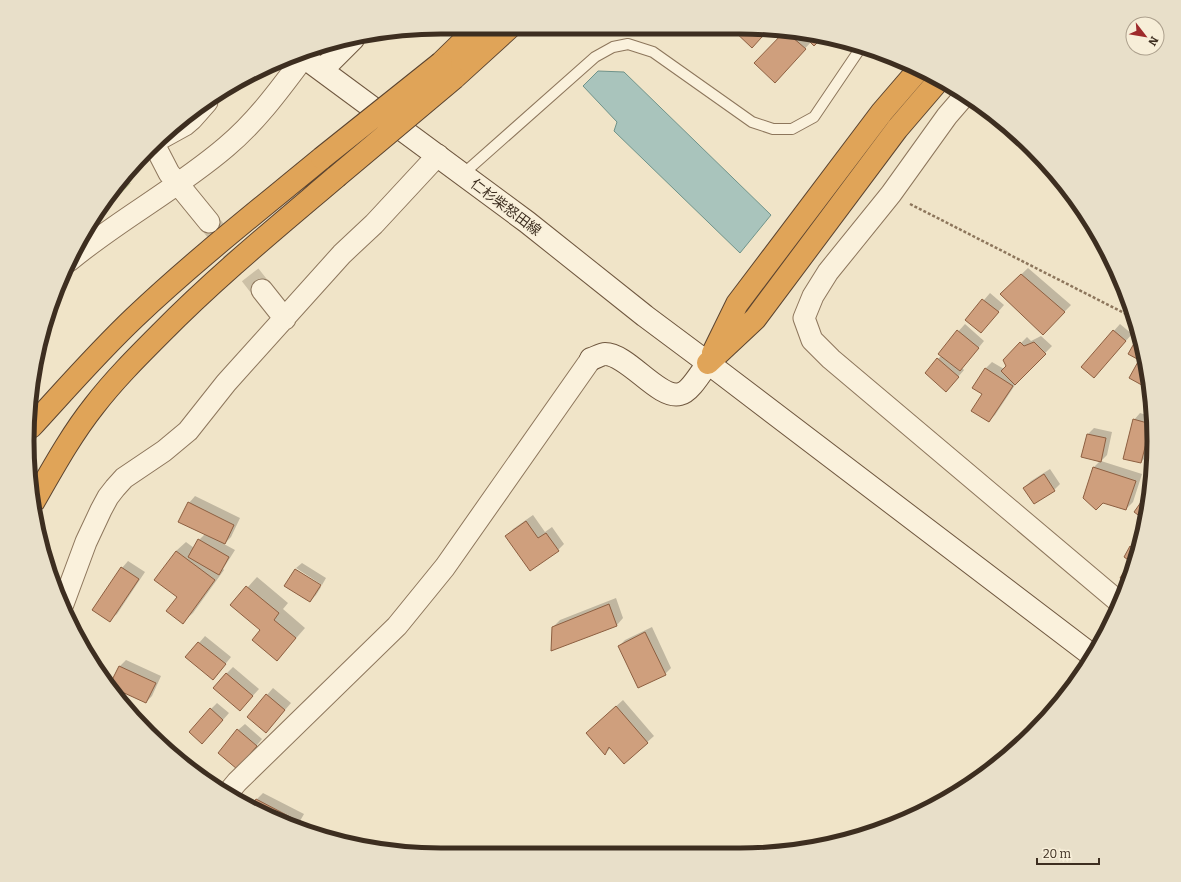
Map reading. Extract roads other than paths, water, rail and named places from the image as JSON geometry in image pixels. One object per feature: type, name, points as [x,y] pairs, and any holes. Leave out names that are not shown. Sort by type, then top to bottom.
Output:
[{"type":"highway","points":[[37,495],[60,456],[94,406],[133,361],[195,300],[249,251],[336,177],[447,70],[473,34]]},
{"type":"highway","points":[[35,423],[135,317],[220,242],[322,158],[500,34]]},
{"type":"highway","points":[[708,363],[737,304],[882,112],[915,74]]},
{"type":"highway","points":[[708,363],[756,319],[898,129],[935,84]]},
{"type":"street","points":[[322,70],[346,46]]},
{"type":"street","name":"仁杉柴怒田線","points":[[305,58],[527,222],[645,316],[1087,652]]},
{"type":"street","points":[[81,251],[208,161],[243,131],[270,102],[299,60]]},
{"type":"street","points":[[961,100],[947,116],[891,194],[828,272],[813,296],[804,318],[812,340],[837,364],[1115,599]]},
{"type":"street","points":[[184,125],[193,118]]},
{"type":"street","points":[[157,150],[176,183],[209,222]]},
{"type":"street","points":[[65,598],[86,542],[101,510],[115,488],[134,471],[183,436],[230,378],[285,319],[342,254],[374,224],[438,155]]},
{"type":"street","points":[[262,290],[285,319]]},
{"type":"street","points":[[231,789],[396,626],[445,567],[591,359],[605,354],[618,358],[668,394],[680,394],[690,388],[708,363]]},
{"type":"lane","points":[[462,174],[595,57],[613,47],[628,44],[653,52],[752,122],[773,129],[792,129],[814,117],[858,52]]},
{"type":"water","points":[[598,71],[624,72],[771,215],[740,253],[614,131],[617,122],[583,86]]},
{"type":"tunnel","points":[[212,226],[262,290]]}]
